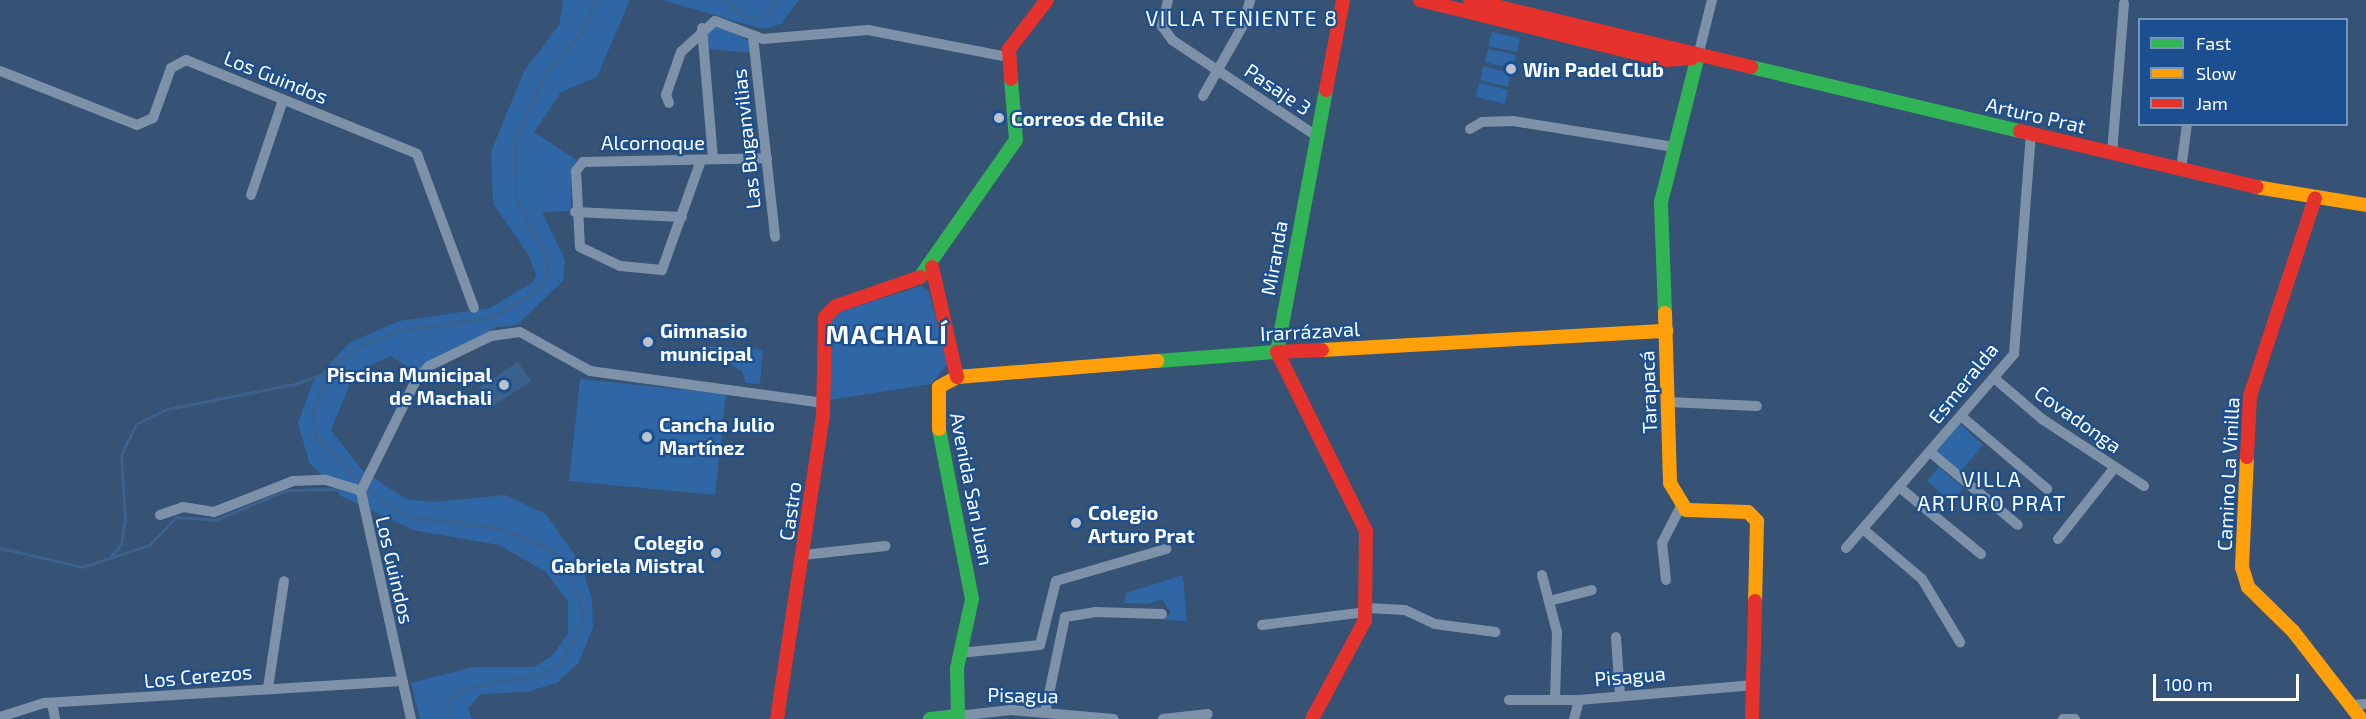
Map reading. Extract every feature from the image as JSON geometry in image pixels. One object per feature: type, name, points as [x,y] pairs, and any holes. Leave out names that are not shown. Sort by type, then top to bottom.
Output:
[{"type":"main road","points":[[957,377],[932,267],[1016,140],[1008,57],[1047,0]]},
{"type":"main road","name":"Miranda","points":[[1277,352],[1343,0]]},
{"type":"main road","name":"Arturo Prat","points":[[1420,0],[1665,60],[1698,56]]},
{"type":"main road","name":"Arturo Prat","points":[[1470,0],[2181,169],[2315,198],[2366,205]]},
{"type":"main road","name":"Tarapacá","points":[[1681,506],[1670,483],[1661,202],[1698,56]]},
{"type":"main road","name":"Camino La Vinilla","points":[[2315,198],[2250,396],[2242,567],[2248,587],[2293,631],[2361,719]]},
{"type":"main road","name":"Castro","points":[[777,719],[824,403],[825,317],[830,309],[913,284],[932,267]]},
{"type":"main road","name":"Irarrázaval","points":[[957,377],[1277,352],[1666,331]]},
{"type":"main road","points":[[1277,352],[1364,520],[1367,610],[1361,633],[1312,719]]},
{"type":"main road","name":"Avenida San Juan","points":[[957,377],[945,380],[935,399],[971,583],[959,653],[958,717]]},
{"type":"main road","points":[[1681,506],[1748,512],[1757,521],[1752,719]]},
{"type":"main road","name":"Pisagua","points":[[930,719],[958,717]]},
{"type":"street","name":"Pasaje 3","points":[[1168,0],[1162,26],[1166,34],[1318,137]]},
{"type":"street","points":[[1203,96],[1218,70],[1250,0]]},
{"type":"street","name":"Tarapacá","points":[[1698,56],[1712,0]]},
{"type":"street","points":[[2112,153],[2124,3]]},
{"type":"street","points":[[669,103],[666,94],[681,52],[702,28],[715,21],[753,37],[868,30],[1008,57]]},
{"type":"street","points":[[702,28],[713,159]]},
{"type":"street","name":"Las Buganvilias","points":[[753,37],[775,237]]},
{"type":"street","name":"Los Guindos","points":[[0,71],[137,125],[153,118],[171,68],[186,60],[417,154],[474,308]]},
{"type":"street","points":[[251,195],[283,99]]},
{"type":"street","points":[[1470,129],[1482,122],[1513,121],[1674,147]]},
{"type":"street","points":[[2181,169],[2187,126]]},
{"type":"street","name":"Esmeralda","points":[[1846,548],[2014,354],[2031,133]]},
{"type":"street","name":"Alcornoque","points":[[575,212],[578,166],[589,160],[700,163],[713,159],[766,158]]},
{"type":"street","points":[[682,217],[575,212],[582,250],[620,266],[658,271],[665,267],[682,217],[700,163]]},
{"type":"street","points":[[160,515],[183,507],[214,512],[293,481],[326,480],[363,487],[422,372],[486,338],[520,332],[590,371],[824,403]]},
{"type":"street","name":"Covadonga","points":[[1994,378],[2042,419],[2144,486]]},
{"type":"street","points":[[1668,402],[1757,406]]},
{"type":"street","points":[[1961,416],[2048,489]]},
{"type":"street","points":[[1930,452],[2018,525]]},
{"type":"street","points":[[2058,538],[2115,467]]},
{"type":"street","name":"Los Guindos","points":[[363,487],[411,719]]},
{"type":"street","points":[[1899,487],[1981,554]]},
{"type":"street","points":[[1666,580],[1662,543],[1681,506]]},
{"type":"street","points":[[1863,529],[1922,579],[1960,642]]},
{"type":"street","points":[[803,555],[886,546]]},
{"type":"street","points":[[959,653],[1040,645],[1056,581],[1166,549]]},
{"type":"street","points":[[1542,575],[1557,632],[1555,700]]},
{"type":"street","points":[[268,688],[284,581]]},
{"type":"street","points":[[1549,601],[1592,590]]},
{"type":"street","points":[[1262,625],[1367,610],[1405,610],[1435,624],[1495,632]]},
{"type":"street","points":[[1045,713],[1065,617],[1095,612],[1162,614]]},
{"type":"street","points":[[1616,637],[1620,696]]},
{"type":"street","name":"Los Cerezos","points":[[0,717],[52,703],[402,681]]},
{"type":"street","name":"Pisagua","points":[[1509,700],[1579,700],[1754,685]]},
{"type":"street","points":[[1574,719],[1579,700]]},
{"type":"street","points":[[52,703],[55,719]]},
{"type":"street","points":[[2350,705],[2366,704]]},
{"type":"street","name":"Pisagua","points":[[958,717],[1045,713],[1114,719]]},
{"type":"street","points":[[1163,719],[1208,714]]},
{"type":"street","points":[[2063,719],[2075,719]]},
{"type":"shaded area","points":[[563,0],[630,0],[597,77],[561,92],[534,132],[577,160],[571,170],[571,211],[542,212],[565,260],[563,281],[517,325],[497,327],[415,371],[390,356],[369,366],[350,384],[331,430],[362,470],[406,499],[433,502],[505,495],[546,514],[581,564],[592,599],[593,627],[579,662],[557,683],[526,692],[481,694],[468,708],[472,719],[420,719],[411,683],[473,667],[534,667],[553,655],[568,633],[568,602],[546,572],[499,545],[413,530],[341,496],[309,462],[298,423],[313,382],[349,343],[399,321],[490,308],[533,282],[536,275],[529,256],[493,203],[491,152],[524,71],[559,25]]},
{"type":"shaded area","points":[[662,0],[799,0],[781,24],[763,29]]},
{"type":"shaded area","points":[[720,26],[749,41],[752,53],[708,49],[708,30]]},
{"type":"shaded area","points":[[1492,32],[1520,38],[1517,52],[1488,46]]},
{"type":"shaded area","points":[[1488,49],[1516,55],[1513,69],[1485,62]]},
{"type":"shaded area","points":[[1483,66],[1511,73],[1508,87],[1480,80]]},
{"type":"shaded area","points":[[1479,83],[1508,90],[1505,104],[1476,97]]},
{"type":"shaded area","points":[[921,286],[929,292],[948,363],[931,384],[830,400],[830,315]]},
{"type":"shaded area","points":[[707,346],[763,350],[760,384],[746,383],[742,372]]},
{"type":"shaded area","name":"Piscina Municipal de Machali","points":[[518,362],[531,381],[490,408],[477,389]]},
{"type":"shaded area","name":"Cancha Julio Martínez","points":[[580,379],[726,394],[715,495],[569,481]]},
{"type":"shaded area","points":[[1960,424],[1983,445],[1960,472],[1936,452]]},
{"type":"shaded area","points":[[1939,467],[1963,488],[1952,502],[1927,481]]},
{"type":"shaded area","points":[[1183,575],[1187,621],[1162,620],[1171,613],[1162,599],[1148,604],[1124,603],[1126,593]]},
{"type":"waterway","points":[[361,483],[315,436],[313,411],[321,387],[339,360],[366,343],[397,331],[492,317],[537,290],[548,273],[546,256],[516,200],[515,142],[543,77],[581,33],[595,0]]},
{"type":"waterway","points":[[725,0],[745,18],[759,19],[778,0]]},
{"type":"waterway","points":[[111,556],[121,544],[125,520],[121,455],[136,424],[167,409],[295,384],[331,371]]},
{"type":"waterway","points":[[366,488],[405,516],[499,528],[548,548],[564,561],[580,599],[582,624],[560,664],[538,675],[460,689],[448,699],[448,719]]},
{"type":"waterway","points":[[0,548],[82,567],[149,545],[176,517],[215,520],[287,490],[341,489]]},
{"type":"traffic: fast","points":[[1665,313],[1661,202],[1698,56]]},
{"type":"traffic: fast","points":[[1751,67],[2020,131]]},
{"type":"traffic: fast","points":[[920,277],[1016,140],[1011,79]]},
{"type":"traffic: fast","points":[[1157,361],[1277,352],[1326,90]]},
{"type":"traffic: fast","points":[[930,719],[958,716],[957,668],[972,599],[939,429]]},
{"type":"traffic: slow","points":[[2256,187],[2366,205]]},
{"type":"traffic: slow","points":[[1665,313],[1670,483],[1686,510],[1748,512],[1757,521],[1755,601]]},
{"type":"traffic: slow","points":[[1322,350],[1666,331]]},
{"type":"traffic: slow","points":[[939,429],[939,387],[957,377],[1157,361]]},
{"type":"traffic: slow","points":[[2247,457],[2242,567],[2248,587],[2293,631],[2361,719]]},
{"type":"traffic: jam","points":[[1011,79],[1009,49],[1047,0]]},
{"type":"traffic: jam","points":[[1326,90],[1343,0]]},
{"type":"traffic: jam","points":[[1420,0],[1665,60],[1692,58]]},
{"type":"traffic: jam","points":[[1470,0],[1751,67]]},
{"type":"traffic: jam","points":[[2020,131],[2256,187]]},
{"type":"traffic: jam","points":[[2247,457],[2250,396],[2315,198]]},
{"type":"traffic: jam","points":[[932,267],[957,377]]},
{"type":"traffic: jam","points":[[777,719],[823,416],[825,317],[836,306],[920,277]]},
{"type":"traffic: jam","points":[[1312,719],[1365,620],[1366,531],[1277,352],[1322,350]]},
{"type":"traffic: jam","points":[[1752,719],[1755,601]]},
{"type":"place","name":"Win Padel Club","points":[[1511,69]]},
{"type":"place","name":"Correos de Chile","points":[[999,118]]},
{"type":"place","name":"Gimnasio municipal","points":[[648,342]]},
{"type":"place","name":"Piscina Municipal de Machali","points":[[504,385]]},
{"type":"place","name":"Cancha Julio Martínez","points":[[647,437]]},
{"type":"place","name":"Colegio Arturo Prat","points":[[1076,523]]},
{"type":"place","name":"Colegio Gabriela Mistral","points":[[716,553]]},
{"type":"district","name":"VILLA TENIENTE 8","points":[[1242,18]]},
{"type":"district","name":"MACHALÍ","points":[[887,334]]},
{"type":"district","name":"VILLA ARTURO PRAT","points":[[1992,491]]}]
